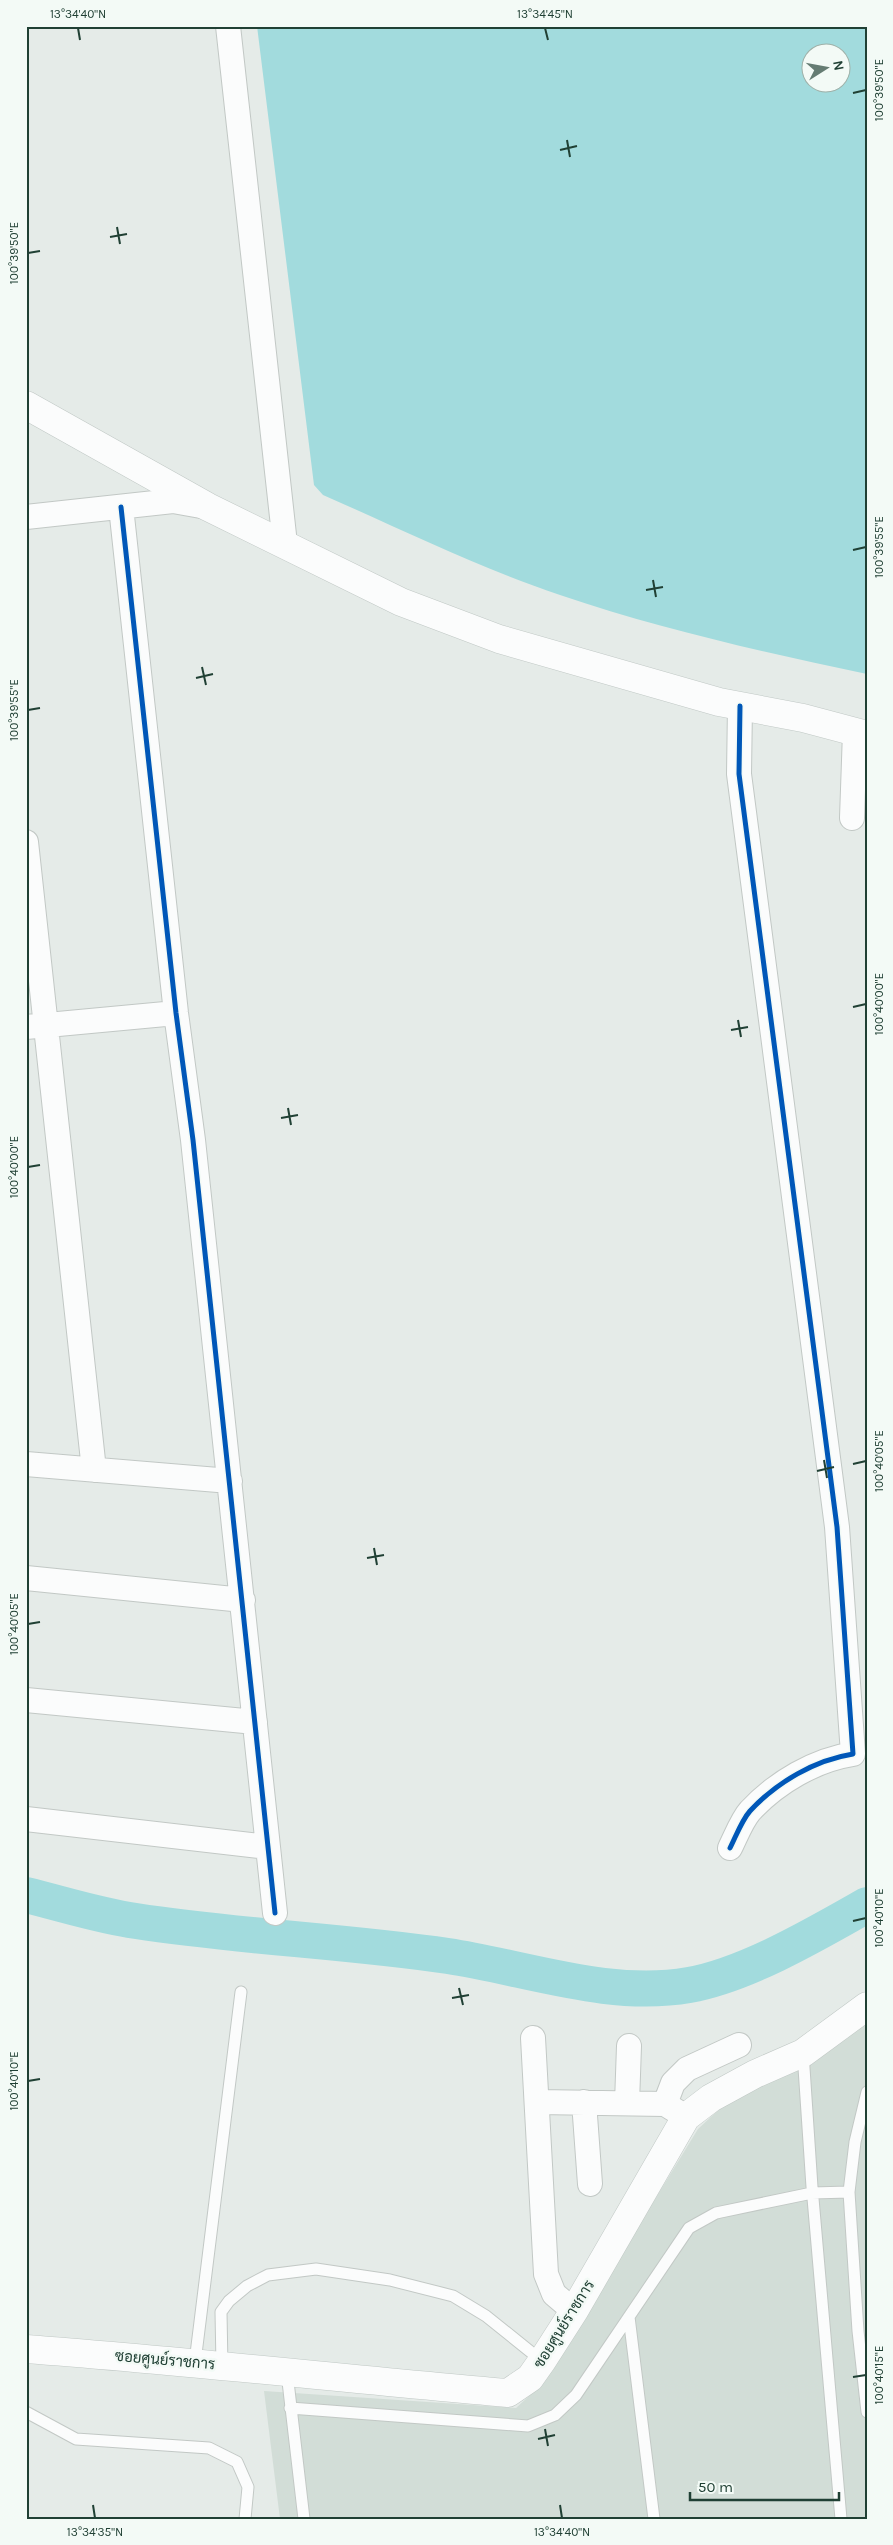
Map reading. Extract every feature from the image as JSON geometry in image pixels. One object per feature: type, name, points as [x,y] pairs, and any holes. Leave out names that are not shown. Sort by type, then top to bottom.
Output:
[{"type":"street","points":[[228,26],[286,544]]},
{"type":"street","points":[[26,405],[208,507],[401,602],[499,639],[740,706],[861,733],[852,818]]},
{"type":"street","points":[[26,517],[173,501],[208,507]]},
{"type":"street","points":[[121,507],[176,1013],[193,1140],[275,1913]]},
{"type":"street","points":[[730,1848],[749,1811],[782,1785],[811,1766],[853,1754],[837,1527],[739,774],[740,706]]},
{"type":"street","points":[[26,842],[37,1026],[94,1470]]},
{"type":"street","points":[[37,1026],[176,1013]]},
{"type":"street","points":[[26,1464],[230,1481]]},
{"type":"street","points":[[26,1578],[242,1600]]},
{"type":"street","points":[[26,1700],[256,1722]]},
{"type":"street","points":[[26,1819],[268,1847]]},
{"type":"street","name":"ซอยศูนย์ราชการ","points":[[26,2349],[195,2362],[287,2373],[508,2393],[530,2378],[574,2311],[676,2111],[802,2053],[867,2006]]},
{"type":"street","points":[[534,2038],[546,2274],[554,2294],[574,2311]]},
{"type":"street","points":[[538,2102],[627,2103],[676,2111],[673,2083],[687,2069],[739,2045]]},
{"type":"street","points":[[627,2103],[629,2046]]},
{"type":"street","points":[[584,2102],[590,2184]]},
{"type":"lane","points":[[195,2362],[241,1992]]},
{"type":"lane","points":[[802,2053],[812,2193],[841,2519]]},
{"type":"lane","points":[[867,2092],[855,2142],[849,2192],[858,2332],[867,2412]]},
{"type":"lane","points":[[290,2408],[528,2426],[555,2415],[576,2395],[689,2228],[716,2212],[812,2193],[849,2192]]},
{"type":"lane","points":[[222,2366],[221,2312],[229,2301],[247,2286],[268,2275],[316,2269],[390,2280],[453,2296],[486,2316],[542,2361]]},
{"type":"lane","points":[[629,2317],[654,2519]]},
{"type":"lane","points":[[287,2373],[304,2519]]},
{"type":"lane","points":[[26,2412],[76,2439],[209,2448],[237,2462],[248,2487],[245,2519]]},
{"type":"shaded area","points":[[867,2003],[867,2519],[280,2519],[264,2391],[516,2408],[541,2385],[698,2129],[741,2089]]},
{"type":"water","points":[[257,26],[867,26],[867,674],[674,629],[560,595],[500,573],[323,495],[314,485]]},
{"type":"waterway","points":[[26,1895],[122,1919],[214,1931],[370,1946],[448,1956],[568,1980],[629,1988],[689,1985],[734,1972],[780,1952],[867,1905]]},
{"type":"cycle path","points":[[121,507],[176,1013],[193,1140],[275,1913]]},
{"type":"cycle path","points":[[730,1848],[747,1815],[772,1791],[811,1767],[825,1761],[853,1754],[837,1527],[739,774],[740,706]]}]
